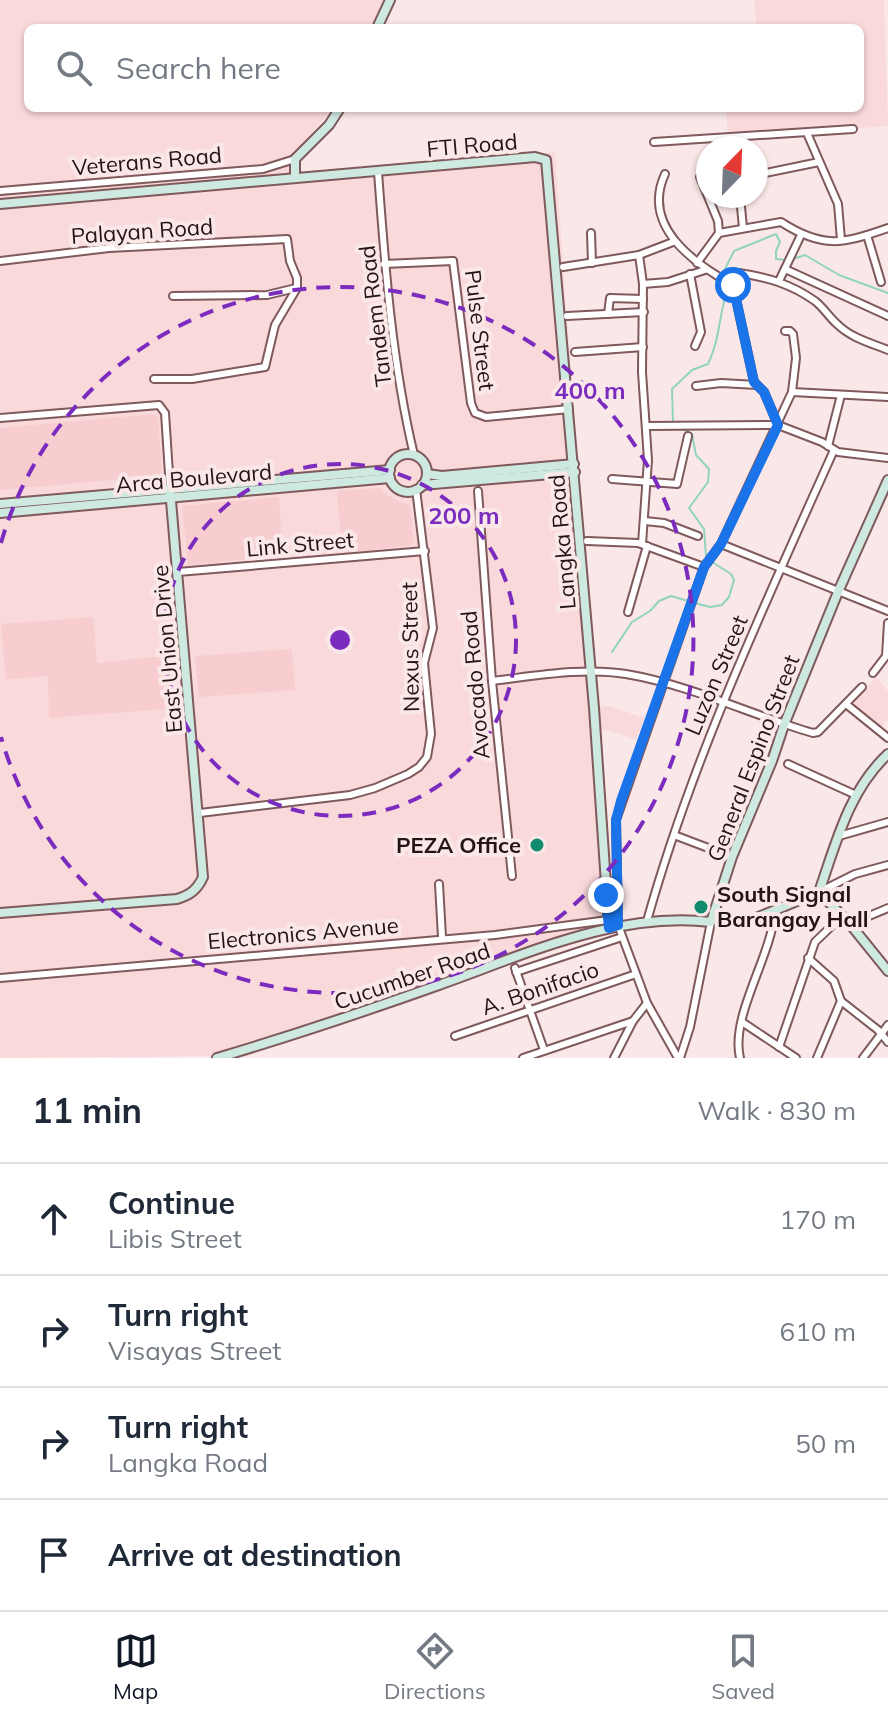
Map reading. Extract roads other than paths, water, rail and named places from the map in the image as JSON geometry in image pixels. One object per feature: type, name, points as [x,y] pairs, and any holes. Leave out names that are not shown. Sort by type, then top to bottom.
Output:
[{"type":"street","points":[[379,24],[390,0]]},
{"type":"street","name":"Veterans Road","points":[[0,191],[263,169],[295,159],[329,125],[337,112]]},
{"type":"street","points":[[729,136],[853,129]]},
{"type":"street","points":[[807,133],[838,204],[841,240]]},
{"type":"street","points":[[654,142],[696,139]]},
{"type":"street","name":"FTI Road","points":[[0,204],[535,157],[546,160],[569,409]]},
{"type":"street","points":[[295,159],[295,178]]},
{"type":"street","points":[[768,173],[819,162]]},
{"type":"street","name":"Tandem Road","points":[[378,172],[384,264],[414,455]]},
{"type":"street","points":[[665,174],[658,196],[659,211],[673,242],[705,270],[733,285]]},
{"type":"street","points":[[697,263],[719,233],[713,208]]},
{"type":"street","points":[[741,208],[743,228]]},
{"type":"street","points":[[719,233],[781,222],[801,235],[824,241],[867,235],[888,228]]},
{"type":"street","points":[[591,233],[592,263]]},
{"type":"street","points":[[779,281],[801,235]]},
{"type":"street","points":[[867,235],[881,282]]},
{"type":"street","name":"Palayan Road","points":[[0,261],[109,248],[287,239],[297,288]]},
{"type":"street","points":[[563,267],[639,255],[673,242]]},
{"type":"street","points":[[628,612],[644,545],[648,482],[642,372],[643,284],[639,255]]},
{"type":"street","name":"Pulse Street","points":[[461,257],[453,261],[471,403],[475,413],[486,417],[569,409]]},
{"type":"street","points":[[384,264],[453,261]]},
{"type":"street","points":[[788,263],[888,316]]},
{"type":"street","points":[[643,284],[668,282],[705,270]]},
{"type":"street","points":[[778,425],[764,392],[757,385],[733,285],[734,276],[739,273],[779,281],[824,308],[838,326],[859,339],[888,350]]},
{"type":"street","points":[[690,274],[701,332],[695,346]]},
{"type":"street","points":[[173,296],[267,295],[297,288]]},
{"type":"street","points":[[154,379],[192,379],[263,368],[275,325],[297,288]]},
{"type":"street","points":[[608,314],[610,298],[643,299]]},
{"type":"street","points":[[567,316],[644,312]]},
{"type":"street","points":[[681,1058],[647,1003],[622,937],[612,924],[616,820],[704,567],[721,544],[792,392],[796,358],[793,334],[785,331]]},
{"type":"street","points":[[575,352],[643,347]]},
{"type":"street","points":[[696,386],[721,383],[757,385]]},
{"type":"street","points":[[792,392],[888,397]]},
{"type":"street","name":"Luzon Street","points":[[647,921],[674,835],[722,703],[831,448],[841,395]]},
{"type":"street","name":"East Union Drive","points":[[0,418],[154,405],[163,407],[204,868],[198,888],[188,896],[177,899],[0,913]]},
{"type":"street","name":"Langka Road","points":[[569,409],[612,924]]},
{"type":"street","points":[[647,426],[778,425],[853,455],[888,458]]},
{"type":"street","points":[[612,479],[679,483],[688,436]]},
{"type":"street","points":[[427,474],[422,461],[407,454],[398,457],[390,474],[399,489],[574,468]]},
{"type":"street","points":[[427,474],[442,476],[574,468]]},
{"type":"street","name":"Arca Boulevard","points":[[0,504],[390,474]]},
{"type":"street","points":[[419,487],[427,474]]},
{"type":"street","name":"General Espino Street","points":[[681,1058],[711,922],[732,857],[838,592],[888,480]]},
{"type":"street","name":"Nexus Street","points":[[200,813],[350,795],[375,788],[419,767],[427,757],[430,746],[424,663],[433,628],[419,487]]},
{"type":"street","name":"Avocado Road","points":[[478,491],[492,681],[512,876]]},
{"type":"street","name":"Arca Boulevard","points":[[0,513],[171,493]]},
{"type":"street","points":[[645,521],[664,523],[698,536]]},
{"type":"street","points":[[587,541],[644,545],[704,567]]},
{"type":"street","points":[[721,544],[886,610],[888,601]]},
{"type":"street","name":"Link Street","points":[[178,572],[425,551]]},
{"type":"street","points":[[873,673],[886,656],[888,623]]},
{"type":"street","points":[[492,681],[591,672],[624,674],[664,682],[784,725],[816,733],[862,687]]},
{"type":"street","points":[[846,704],[888,738]]},
{"type":"street","points":[[819,892],[864,779],[888,754]]},
{"type":"street","points":[[788,764],[856,795]]},
{"type":"street","points":[[839,836],[888,822]]},
{"type":"street","points":[[674,835],[732,857]]},
{"type":"street","points":[[714,912],[738,921],[751,920],[855,874],[888,865]]},
{"type":"street","points":[[439,884],[442,937]]},
{"type":"street","points":[[819,892],[884,960],[888,971]]},
{"type":"street","points":[[850,924],[888,908]]},
{"type":"street","points":[[740,1058],[737,1043],[742,1022],[763,963],[775,911]]},
{"type":"street","points":[[779,1047],[815,942],[842,916]]},
{"type":"street","name":"Cucumber Road","points":[[217,1058],[325,1025],[612,924],[684,918],[711,922]]},
{"type":"street","name":"Electronics Avenue","points":[[0,978],[612,924]]},
{"type":"street","points":[[544,1050],[516,970],[622,937]]},
{"type":"street","points":[[808,958],[834,981],[841,1001],[888,1042]]},
{"type":"street","name":"A. Bonifacio","points":[[455,1036],[636,974]]},
{"type":"street","points":[[817,1058],[841,1001]]},
{"type":"street","points":[[614,1058],[633,1021],[647,1003]]},
{"type":"street","points":[[523,1058],[633,1021]]},
{"type":"street","points":[[742,1022],[796,1058]]},
{"type":"street","points":[[863,1058],[888,1025]]},
{"type":"waterway","points":[[727,277],[724,271],[734,251],[776,234],[780,242],[776,259],[787,260]]},
{"type":"waterway","points":[[793,259],[805,255],[839,275],[888,293]]},
{"type":"waterway","points":[[673,422],[672,389],[692,370],[708,364],[728,287]]},
{"type":"waterway","points":[[681,428],[692,434],[696,455],[709,469],[708,482],[689,508],[704,529],[706,556]]},
{"type":"waterway","points":[[695,603],[710,607],[722,605],[729,597],[734,580],[731,574],[712,562]]},
{"type":"waterway","points":[[612,652],[632,622],[659,601],[671,596],[688,601]]},
{"type":"place","name":"PEZA Office","points":[[537,845]]},
{"type":"place","name":"South Signal Barangay Hall","points":[[701,907]]}]
